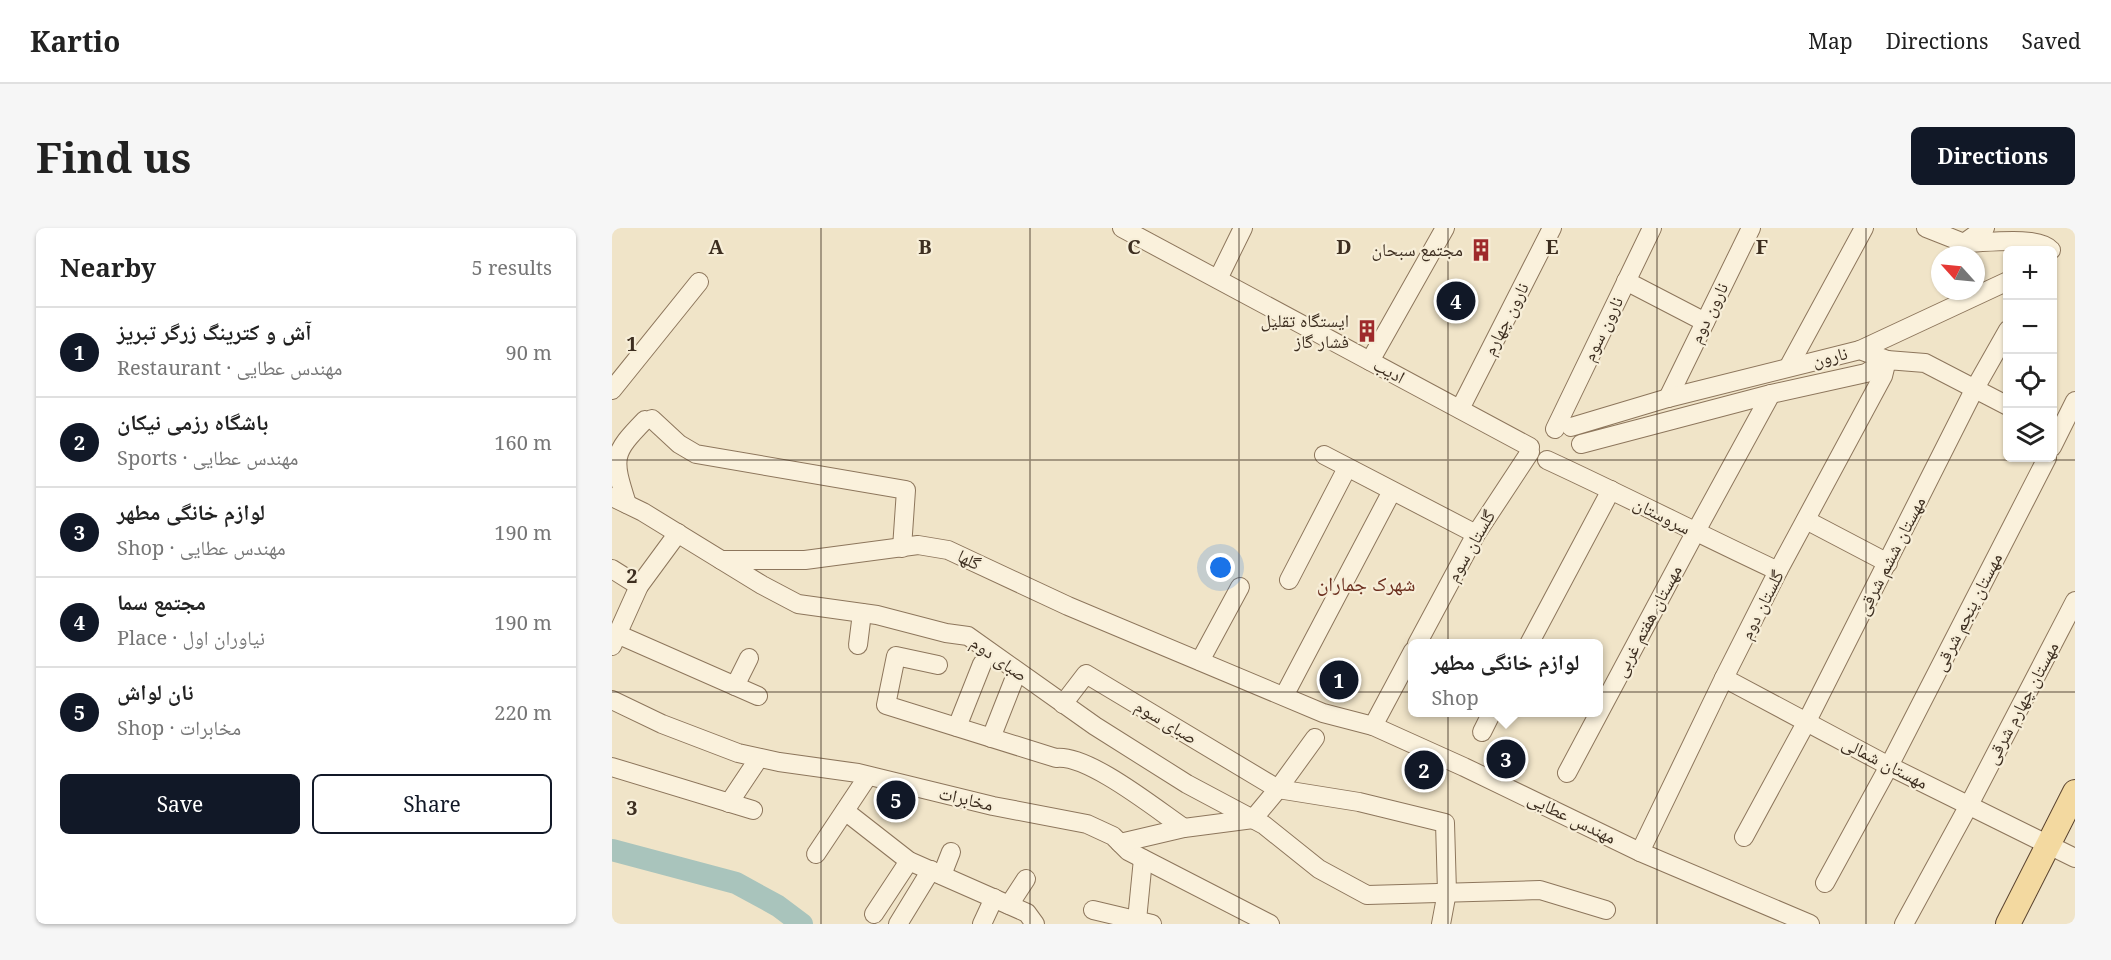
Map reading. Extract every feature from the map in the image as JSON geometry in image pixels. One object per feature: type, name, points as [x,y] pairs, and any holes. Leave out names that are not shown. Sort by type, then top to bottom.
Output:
[{"type":"main road","points":[[2008,924],[2075,792]]},
{"type":"street","name":"ادیب","points":[[1122,228],[1460,409],[1530,449]]},
{"type":"street","points":[[1218,279],[1243,228]]},
{"type":"street","points":[[1370,361],[1445,228]]},
{"type":"street","name":"نارون چهارم","points":[[1460,409],[1552,228]]},
{"type":"street","name":"نارون سوم","points":[[1563,428],[1626,281],[1652,228]]},
{"type":"street","name":"نارون دوم","points":[[1668,398],[1751,228]]},
{"type":"street","points":[[1789,366],[1864,228]]},
{"type":"street","points":[[1926,228],[1964,243],[2028,242],[2046,246]]},
{"type":"street","points":[[1964,243],[1985,228]]},
{"type":"street","points":[[1626,281],[1705,322]]},
{"type":"street","points":[[612,390],[699,282]]},
{"type":"street","points":[[1860,350],[2003,283]]},
{"type":"street","name":"مهستان ششم شرقی","points":[[1744,837],[1807,722],[1974,390],[2003,337]]},
{"type":"street","name":"نارون","points":[[1563,428],[1789,366],[1860,350],[1887,360]]},
{"type":"street","points":[[1887,360],[1925,363],[2003,404]]},
{"type":"street","name":"نارون","points":[[1547,460],[1574,454],[1581,444],[1771,394],[1866,373],[1887,360]]},
{"type":"street","name":"گلستان دوم","points":[[1640,852],[1724,678],[1883,376],[1887,360]]},
{"type":"street","name":"مهستان هفتم غربی","points":[[1603,705],[1771,394]]},
{"type":"street","points":[[2060,437],[2075,401]]},
{"type":"street","points":[[619,501],[612,457],[618,443],[648,420],[696,454],[906,490],[902,548]]},
{"type":"street","points":[[1563,428],[1580,435],[1581,444]]},
{"type":"street","name":"گلستان سوم","points":[[1420,639],[1476,534],[1537,435],[1563,428]]},
{"type":"street","name":"سروستان","points":[[1530,449],[1538,459],[1547,460],[1779,571]]},
{"type":"street","points":[[1324,455],[1476,534]]},
{"type":"street","name":"مهستان پنجم شرقی","points":[[1826,883],[1889,766],[2045,462]]},
{"type":"street","points":[[1289,580],[1347,468]]},
{"type":"street","points":[[1532,639],[1611,490]]},
{"type":"street","points":[[1284,696],[1392,491]]},
{"type":"street","name":"صبای دوم","points":[[619,501],[798,604],[862,613],[968,636],[1064,704],[1187,784],[1253,819],[1318,869],[1366,896],[1540,890],[1606,910]]},
{"type":"street","points":[[1806,520],[1888,563]]},
{"type":"street","points":[[678,533],[639,586],[616,627],[758,696]]},
{"type":"street","name":"گلها","points":[[721,560],[805,560],[918,545],[948,549],[1068,606],[1200,661]]},
{"type":"street","points":[[612,569],[639,586]]},
{"type":"street","points":[[1200,661],[1240,587]]},
{"type":"street","name":"مهستان چهارم شرقی","points":[[1904,924],[2075,601]]},
{"type":"street","points":[[858,645],[862,613]]},
{"type":"street","points":[[938,665],[896,656],[885,705],[1056,758],[1065,757],[1108,775],[1184,828]]},
{"type":"street","points":[[735,686],[749,658]]},
{"type":"street","points":[[1373,726],[1408,660]]},
{"type":"street","name":"مهندس عطایی","points":[[1200,661],[1323,713],[1373,726],[1640,852],[1810,924]]},
{"type":"street","points":[[957,727],[982,664]]},
{"type":"street","points":[[991,738],[1017,672]]},
{"type":"street","name":"صبای سوم","points":[[1064,704],[1086,674],[1278,789]]},
{"type":"street","name":"مهستان شمالی","points":[[1724,678],[1889,766],[2075,858]]},
{"type":"street","name":"مخابرات","points":[[614,707],[738,753],[868,776],[993,806],[1088,825],[1113,836],[1128,851],[1270,924]]},
{"type":"street","points":[[1482,732],[1490,717]]},
{"type":"street","name":"مهستان هفتم غربی","points":[[1567,773],[1597,717]]},
{"type":"street","points":[[1120,843],[1184,828],[1253,819],[1315,738]]},
{"type":"street","points":[[729,802],[759,758]]},
{"type":"street","points":[[612,767],[753,810]]},
{"type":"street","points":[[816,854],[868,776]]},
{"type":"street","points":[[1278,789],[1359,802],[1445,823],[1447,892],[1441,924]]},
{"type":"street","points":[[844,811],[909,861],[1027,913],[1035,924]]},
{"type":"street","points":[[898,924],[951,852]]},
{"type":"street","points":[[1092,910],[1144,922],[1143,859]]},
{"type":"street","points":[[874,915],[909,861]]},
{"type":"street","points":[[981,924],[1026,879]]},
{"type":"green space","points":[[1410,758],[1442,766],[1439,776],[1434,774],[1430,787],[1405,781]]},
{"type":"waterway","points":[[612,850],[736,883],[778,906],[802,924]]},
{"type":"place","name":"مجتمع سبحان","points":[[1481,250]]},
{"type":"place","name":"مجتمع سما","points":[[1456,301]]},
{"type":"place","name":"ایستگاه تقلیل فشار گاز","points":[[1367,331]]},
{"type":"place","name":"آش و کترینگ زرگر تبریز","points":[[1339,680]]},
{"type":"place","name":"لوازم خانگی مطهر","points":[[1506,759]]},
{"type":"place","name":"باشگاه رزمی نیکان","points":[[1424,770]]},
{"type":"place","name":"نان لواش","points":[[896,800]]},
{"type":"district","name":"شهرک جماران","points":[[1366,584]]}]
